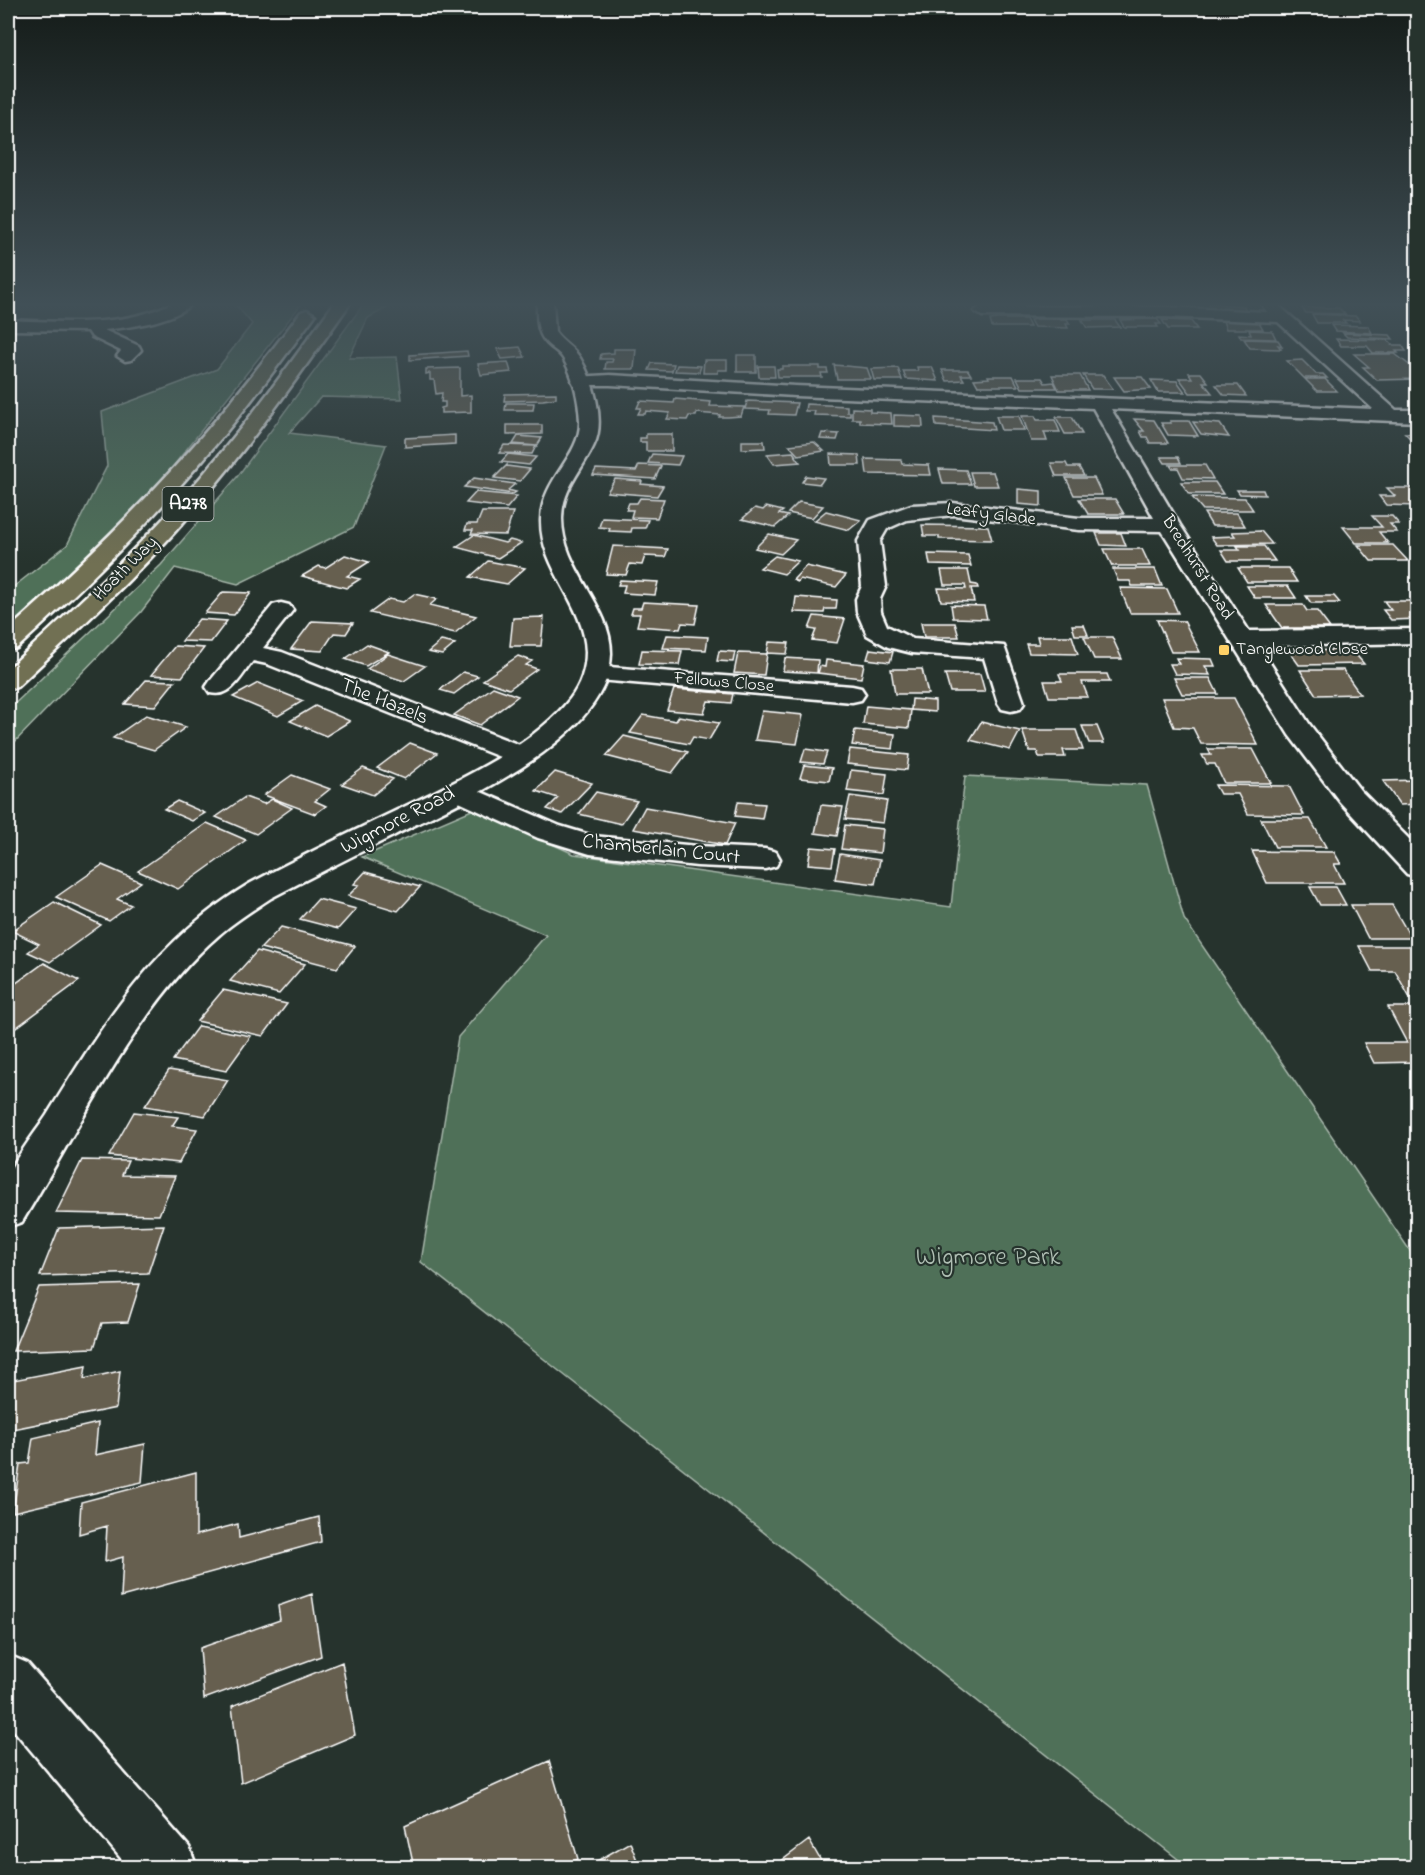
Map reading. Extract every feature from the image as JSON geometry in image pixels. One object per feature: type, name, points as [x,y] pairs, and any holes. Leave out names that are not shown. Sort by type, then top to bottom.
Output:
[{"type":"main road","name":"Hoath Way","points":[[8,643],[128,530],[178,477],[250,390]]},
{"type":"main road","name":"Hoath Way","points":[[8,682],[112,583],[209,480],[280,390]]},
{"type":"street","name":"Wigmore Road","points":[[8,1210],[131,1013],[200,933],[215,920],[258,892],[458,791],[520,754],[571,715],[583,699],[596,674],[599,649],[593,623],[562,567],[552,534],[553,499],[560,482],[583,448],[589,432],[582,390]]},
{"type":"street","points":[[770,390],[1418,416]]},
{"type":"street","points":[[1363,390],[1391,415]]},
{"type":"street","name":"Bredhurst Road","points":[[1098,402],[1169,525],[1299,729],[1350,796],[1418,867]]},
{"type":"street","name":"Leafy Glade","points":[[1011,703],[995,651],[912,646],[897,642],[876,630],[869,612],[868,599],[874,586],[869,541],[873,532],[889,519],[911,512],[971,510],[1059,523],[1169,525]]},
{"type":"street","points":[[219,687],[281,610]]},
{"type":"street","points":[[1241,639],[1418,636]]},
{"type":"street","name":"The Hazels","points":[[248,653],[273,657],[520,754]]},
{"type":"street","name":"Fellows Close","points":[[596,674],[852,694]]},
{"type":"street","name":"Chamberlain Court","points":[[458,791],[549,832],[591,845],[697,856],[765,859]]},
{"type":"street","points":[[8,1682],[168,1868]]},
{"type":"green space","points":[[162,390],[234,390],[159,484],[26,617],[8,632],[8,591],[67,545],[107,466],[102,412]]},
{"type":"green space","points":[[301,390],[401,390],[402,399],[321,397],[289,433],[386,445],[354,527],[238,584],[175,568],[141,612],[8,749],[8,710],[161,565],[237,477]]},
{"type":"green space","name":"Wigmore Park","points":[[965,776],[1147,785],[1184,919],[1417,1261],[1417,1867],[1188,1867],[421,1262],[458,1037],[546,935],[362,857],[474,809],[574,854],[951,907]]},
{"type":"building","points":[[435,390],[460,390],[460,396],[471,395],[471,412],[441,413],[445,402],[441,402],[442,393],[436,394]]},
{"type":"building","points":[[1157,390],[1183,390],[1185,392],[1158,392]]},
{"type":"building","points":[[1187,390],[1209,390],[1212,393],[1190,393]]},
{"type":"building","points":[[1220,390],[1241,390],[1246,396],[1224,395]]},
{"type":"building","points":[[1316,390],[1337,391],[1317,391]]},
{"type":"building","points":[[556,393],[556,398],[543,400],[504,401],[505,394]]},
{"type":"building","points":[[675,399],[711,402],[710,406],[744,407],[741,416],[719,417],[720,415],[697,413],[696,416],[689,416],[687,420],[667,419],[670,413],[646,411],[645,414],[638,414],[641,408],[637,408],[640,401],[674,403]]},
{"type":"building","points":[[747,401],[797,403],[794,415],[769,414],[770,410],[745,409]]},
{"type":"building","points":[[506,403],[534,403],[533,410],[505,410]]},
{"type":"building","points":[[806,404],[847,406],[850,416],[814,415],[815,411],[805,411]]},
{"type":"building","points":[[852,408],[891,413],[892,424],[860,423],[860,419],[852,419]]},
{"type":"building","points":[[894,415],[922,416],[923,427],[894,426]]},
{"type":"building","points":[[996,416],[1019,416],[1024,430],[1001,430]]},
{"type":"building","points":[[1022,416],[1035,416],[1037,420],[1055,420],[1060,432],[1044,432],[1047,441],[1031,441]]},
{"type":"building","points":[[1056,417],[1072,417],[1082,434],[1065,434]]},
{"type":"building","points":[[935,418],[992,422],[994,430],[936,426]]},
{"type":"building","points":[[1134,419],[1154,420],[1168,443],[1150,443],[1147,437],[1143,437],[1140,431],[1144,431]]},
{"type":"building","points":[[1170,421],[1189,421],[1198,436],[1168,435],[1161,423],[1171,423]]},
{"type":"building","points":[[1193,422],[1220,424],[1229,437],[1201,434]]},
{"type":"building","points":[[507,425],[542,425],[542,434],[507,435]]},
{"type":"building","points":[[822,433],[839,434],[837,440],[820,439]]},
{"type":"building","points":[[1405,433],[1418,434],[1418,447]]},
{"type":"building","points":[[646,434],[672,434],[672,451],[646,451],[646,442],[640,442],[640,438],[646,438]]},
{"type":"building","points":[[455,435],[455,444],[405,447],[405,438]]},
{"type":"building","points":[[518,436],[542,438],[537,446],[513,444]]},
{"type":"building","points":[[742,441],[764,441],[765,448],[742,449]]},
{"type":"building","points":[[814,442],[824,451],[798,455],[789,445]]},
{"type":"building","points":[[504,445],[536,446],[532,454],[499,453]]},
{"type":"building","points":[[793,452],[800,462],[774,464],[767,454]]},
{"type":"building","points":[[508,454],[536,457],[529,465],[501,462]]},
{"type":"building","points":[[652,454],[682,456],[678,465],[648,463]]},
{"type":"building","points":[[830,454],[859,455],[860,465],[831,465]]},
{"type":"building","points":[[1161,457],[1178,457],[1181,463],[1165,463]]},
{"type":"building","points":[[865,459],[901,460],[902,464],[929,465],[931,475],[867,474]]},
{"type":"building","points":[[1051,463],[1066,463],[1068,467],[1079,467],[1084,476],[1056,476]]},
{"type":"building","points":[[507,465],[530,469],[520,481],[494,478]]},
{"type":"building","points":[[639,465],[661,466],[655,479],[593,475],[596,469],[636,471]]},
{"type":"building","points":[[1170,465],[1205,465],[1213,479],[1183,478],[1178,468],[1172,468]]},
{"type":"building","points":[[939,469],[966,470],[971,484],[943,484]]},
{"type":"building","points":[[970,472],[993,472],[998,486],[974,486]]},
{"type":"building","points":[[806,476],[824,478],[820,484],[802,482]]},
{"type":"building","points":[[474,478],[515,484],[508,490],[516,492],[513,494],[464,487]]},
{"type":"building","points":[[1066,478],[1094,478],[1102,495],[1074,495]]},
{"type":"building","points":[[615,479],[642,481],[641,484],[663,486],[657,496],[607,492]]},
{"type":"building","points":[[1181,482],[1215,482],[1223,494],[1189,494]]},
{"type":"building","points":[[1387,488],[1418,488],[1418,506],[1386,505],[1379,496],[1395,496]]},
{"type":"building","points":[[1018,489],[1041,491],[1041,506],[1018,504]]},
{"type":"building","points":[[1237,490],[1263,490],[1265,495],[1240,494]]},
{"type":"building","points":[[476,492],[517,496],[507,508],[466,503]]},
{"type":"building","points":[[1192,497],[1245,498],[1253,510],[1203,510]]},
{"type":"building","points":[[640,498],[664,499],[657,518],[631,517],[633,510],[626,510],[629,503],[637,503]]},
{"type":"building","points":[[1079,499],[1115,499],[1124,514],[1088,514]]},
{"type":"building","points":[[799,502],[823,506],[812,518],[788,513]]},
{"type":"building","points":[[766,507],[783,511],[779,514],[788,516],[775,527],[742,519],[755,508],[763,510]]},
{"type":"building","points":[[826,511],[861,520],[849,530],[814,521]]},
{"type":"building","points":[[482,512],[513,512],[506,535],[471,534],[473,530],[465,530],[467,524],[477,524]]},
{"type":"building","points":[[1204,513],[1237,513],[1245,526],[1212,526]]},
{"type":"building","points":[[1372,516],[1392,516],[1399,524],[1390,524],[1397,532],[1379,532],[1388,543],[1356,543],[1343,527],[1382,527]]},
{"type":"building","points":[[602,518],[648,520],[645,528],[632,528],[631,532],[609,531],[610,528],[599,527]]},
{"type":"building","points":[[922,525],[988,526],[992,540],[939,539],[939,536],[924,536]]},
{"type":"building","points":[[1261,531],[1272,544],[1217,545],[1211,537],[1235,536],[1232,532]]},
{"type":"building","points":[[1096,533],[1121,533],[1126,546],[1101,545]]},
{"type":"building","points":[[769,534],[796,540],[781,554],[755,548]]},
{"type":"building","points":[[474,535],[505,543],[510,540],[521,543],[498,558],[456,547]]},
{"type":"building","points":[[1358,545],[1393,545],[1408,561],[1371,561]]},
{"type":"building","points":[[613,546],[668,549],[665,557],[645,556],[642,565],[630,564],[626,575],[606,574]]},
{"type":"building","points":[[1237,546],[1264,546],[1275,561],[1228,561],[1221,550],[1240,550]]},
{"type":"building","points":[[1104,549],[1142,549],[1150,566],[1112,566]]},
{"type":"building","points":[[928,554],[968,555],[971,566],[930,565]]},
{"type":"building","points":[[345,555],[369,562],[347,576],[360,579],[346,588],[302,576],[319,566],[325,568]]},
{"type":"building","points":[[775,556],[798,561],[784,574],[760,568]]},
{"type":"building","points":[[488,561],[525,568],[507,584],[470,577]]},
{"type":"building","points":[[806,566],[846,575],[836,587],[800,579],[798,582],[793,580]]},
{"type":"building","points":[[1238,568],[1288,568],[1297,582],[1247,582]]},
{"type":"building","points":[[1113,569],[1155,569],[1162,586],[1132,586],[1130,581],[1118,581]]},
{"type":"building","points":[[941,570],[968,570],[971,584],[977,585],[978,588],[971,588],[974,602],[941,601],[938,588],[966,589],[965,585],[944,585]]},
{"type":"building","points":[[620,580],[658,582],[655,595],[623,593],[625,585],[618,585]]},
{"type":"building","points":[[1247,586],[1288,586],[1296,598],[1255,598]]},
{"type":"building","points":[[1120,588],[1167,589],[1178,613],[1130,613]]},
{"type":"building","points":[[223,592],[251,593],[234,615],[205,613]]},
{"type":"building","points":[[414,594],[437,599],[430,605],[476,616],[455,633],[370,613],[389,599],[403,602]]},
{"type":"building","points":[[1306,596],[1334,596],[1340,603],[1311,603]]},
{"type":"building","points":[[796,597],[837,600],[836,609],[825,609],[824,613],[794,612]]},
{"type":"building","points":[[1384,601],[1418,601],[1418,619],[1391,620],[1383,610],[1391,610]]},
{"type":"building","points":[[643,602],[699,605],[695,624],[682,623],[680,629],[637,626],[640,614],[631,614],[633,608],[641,608]]},
{"type":"building","points":[[951,605],[984,606],[987,619],[953,618]]},
{"type":"building","points":[[1266,605],[1303,605],[1307,611],[1317,611],[1330,628],[1282,628]]},
{"type":"building","points":[[814,616],[845,619],[837,643],[812,640],[816,630],[809,629]]},
{"type":"building","points":[[544,617],[541,646],[510,646],[513,618]]},
{"type":"building","points":[[199,619],[227,621],[211,642],[182,641]]},
{"type":"building","points":[[1157,620],[1184,621],[1200,652],[1171,652]]},
{"type":"building","points":[[312,621],[353,623],[346,634],[334,633],[322,651],[291,649]]},
{"type":"building","points":[[921,623],[955,623],[959,637],[924,637]]},
{"type":"building","points":[[1072,625],[1084,625],[1088,635],[1075,635]]},
{"type":"building","points":[[667,635],[708,637],[706,650],[663,648]]},
{"type":"building","points":[[1037,636],[1072,636],[1078,654],[1029,653],[1026,644],[1039,644]]},
{"type":"building","points":[[1084,637],[1112,637],[1122,659],[1094,659]]},
{"type":"building","points":[[441,641],[455,644],[442,655],[428,652]]},
{"type":"building","points":[[769,642],[789,643],[787,654],[767,653]]},
{"type":"building","points":[[367,644],[389,652],[366,666],[345,659]]},
{"type":"building","points":[[175,646],[204,648],[182,677],[151,675]]},
{"type":"building","points":[[870,649],[893,652],[890,662],[867,659]]},
{"type":"building","points":[[642,650],[682,651],[679,665],[639,664]]},
{"type":"building","points":[[1352,650],[1364,664],[1299,665],[1289,651]]},
{"type":"building","points":[[719,651],[735,652],[733,662],[717,661]]},
{"type":"building","points":[[738,653],[767,654],[764,675],[734,673]]},
{"type":"building","points":[[388,654],[425,666],[404,681],[367,669]]},
{"type":"building","points":[[518,656],[532,661],[526,665],[537,669],[509,689],[483,680]]},
{"type":"building","points":[[785,658],[818,660],[817,673],[783,671]]},
{"type":"building","points":[[1176,658],[1212,659],[1215,666],[1205,666],[1210,675],[1175,674],[1170,664],[1179,664]]},
{"type":"building","points":[[826,660],[864,664],[861,678],[818,673],[820,666],[825,667]]},
{"type":"building","points":[[891,669],[922,669],[928,694],[895,694]]},
{"type":"building","points":[[1300,670],[1343,670],[1360,694],[1316,695]]},
{"type":"building","points":[[463,672],[478,676],[454,694],[440,690]]},
{"type":"building","points":[[945,674],[980,674],[985,692],[950,692]]},
{"type":"building","points":[[1059,674],[1107,674],[1110,682],[1082,682],[1088,697],[1049,697],[1044,681],[1062,681]]},
{"type":"building","points":[[1174,678],[1210,678],[1218,694],[1182,694]]},
{"type":"building","points":[[146,680],[175,681],[155,706],[125,704]]},
{"type":"building","points":[[258,683],[303,701],[278,716],[233,697]]},
{"type":"building","points":[[493,687],[518,696],[480,725],[454,715]]},
{"type":"building","points":[[674,689],[733,694],[731,703],[708,701],[704,713],[667,710]]},
{"type":"building","points":[[1162,698],[1234,698],[1258,745],[1201,744],[1193,728],[1174,727]]},
{"type":"building","points":[[912,699],[935,701],[935,712],[911,710]]},
{"type":"building","points":[[315,706],[350,721],[326,736],[290,721]]},
{"type":"building","points":[[866,706],[911,710],[909,728],[863,724]]},
{"type":"building","points":[[762,711],[803,715],[797,744],[755,740]]},
{"type":"building","points":[[146,715],[186,727],[154,750],[113,738]]},
{"type":"building","points":[[643,715],[676,721],[679,716],[719,723],[709,740],[693,737],[689,744],[630,733]]},
{"type":"building","points":[[981,722],[1020,731],[1010,750],[970,740]]},
{"type":"building","points":[[1082,726],[1097,726],[1104,743],[1089,743]]},
{"type":"building","points":[[855,730],[895,734],[893,749],[852,745]]},
{"type":"building","points":[[1022,730],[1076,730],[1083,750],[1063,750],[1065,757],[1039,757],[1037,751],[1029,751]]},
{"type":"building","points":[[624,736],[688,752],[672,773],[606,756]]},
{"type":"building","points":[[410,743],[437,753],[404,779],[377,768]]},
{"type":"building","points":[[805,749],[827,752],[823,764],[801,762]]},
{"type":"building","points":[[850,749],[909,755],[907,770],[847,764]]},
{"type":"building","points":[[1208,749],[1253,749],[1271,783],[1224,783],[1215,764],[1207,764],[1202,755],[1211,755]]},
{"type":"building","points":[[804,765],[832,768],[829,781],[800,778]]},
{"type":"building","points":[[363,768],[393,779],[373,795],[342,784]]},
{"type":"building","points":[[851,770],[887,774],[884,795],[847,791]]},
{"type":"building","points":[[555,772],[592,783],[562,814],[547,809],[558,798],[536,791]]},
{"type":"building","points":[[292,775],[330,789],[315,801],[326,806],[315,814],[264,795]]},
{"type":"building","points":[[1418,780],[1418,804],[1400,805],[1383,781]]},
{"type":"building","points":[[1215,785],[1289,786],[1304,815],[1248,814],[1238,794],[1220,794]]},
{"type":"building","points":[[596,792],[637,801],[621,824],[579,814]]},
{"type":"building","points":[[850,796],[887,801],[883,823],[845,819]]},
{"type":"building","points":[[245,797],[264,804],[272,799],[292,808],[256,834],[216,817]]},
{"type":"building","points":[[177,801],[205,813],[192,821],[164,809]]},
{"type":"building","points":[[738,802],[765,804],[762,819],[735,816]]},
{"type":"building","points":[[821,805],[843,807],[837,836],[815,833]]},
{"type":"building","points":[[645,807],[735,823],[725,845],[633,829]]},
{"type":"building","points":[[1261,819],[1310,819],[1326,847],[1275,847]]},
{"type":"building","points":[[207,823],[246,840],[178,889],[138,871]]},
{"type":"building","points":[[845,825],[883,829],[880,853],[841,849]]},
{"type":"building","points":[[811,847],[835,849],[832,866],[808,864]]},
{"type":"building","points":[[1252,851],[1334,852],[1341,864],[1334,864],[1344,883],[1267,883]]},
{"type":"building","points":[[840,854],[880,860],[875,884],[835,879]]},
{"type":"building","points":[[102,865],[141,882],[117,899],[131,905],[109,921],[56,897]]},
{"type":"building","points":[[365,872],[420,887],[398,911],[348,896],[359,885],[354,884]]},
{"type":"building","points":[[1310,887],[1336,887],[1346,905],[1320,905]]},
{"type":"building","points":[[318,899],[356,909],[338,929],[300,919]]},
{"type":"building","points":[[54,902],[101,925],[50,962],[28,952],[39,944],[12,931]]},
{"type":"building","points":[[1351,905],[1392,905],[1411,938],[1368,938]]},
{"type":"building","points":[[281,927],[355,946],[337,968],[261,948]]},
{"type":"building","points":[[1359,946],[1418,946],[1418,999],[1410,998],[1395,971],[1372,971]]},
{"type":"building","points":[[257,951],[305,964],[279,994],[230,981]]},
{"type":"building","points":[[44,963],[79,981],[13,1030],[8,1027],[8,989]]},
{"type":"building","points":[[223,990],[287,1004],[263,1036],[197,1021]]},
{"type":"building","points":[[1388,1007],[1418,1007],[1418,1062],[1374,1063],[1364,1043],[1407,1043]]},
{"type":"building","points":[[198,1026],[251,1036],[226,1071],[173,1060]]},
{"type":"building","points":[[169,1070],[228,1080],[205,1116],[145,1106]]},
{"type":"building","points":[[134,1112],[178,1117],[172,1126],[197,1129],[179,1163],[109,1156]]},
{"type":"building","points":[[82,1160],[128,1161],[122,1175],[175,1176],[159,1215],[56,1213]]},
{"type":"building","points":[[164,1225],[148,1273],[40,1276],[59,1228]]},
{"type":"building","points":[[140,1284],[128,1322],[102,1323],[94,1348],[13,1351],[39,1287]]},
{"type":"building","points":[[86,1366],[84,1379],[120,1371],[116,1408],[8,1430],[8,1381]]},
{"type":"building","points":[[98,1423],[95,1455],[145,1444],[142,1482],[13,1512],[20,1464],[29,1463],[33,1438]]},
{"type":"building","points":[[196,1472],[196,1535],[238,1524],[239,1538],[319,1517],[321,1542],[121,1597],[123,1557],[105,1562],[107,1526],[79,1534],[81,1502]]},
{"type":"building","points":[[312,1594],[321,1656],[204,1699],[200,1648],[280,1620],[278,1606]]},
{"type":"building","points":[[342,1662],[355,1735],[241,1783],[232,1706]]},
{"type":"building","points":[[549,1761],[578,1859],[560,1868],[414,1868],[405,1826]]},
{"type":"building","points":[[809,1840],[825,1868],[772,1868]]},
{"type":"building","points":[[630,1842],[640,1868],[585,1868]]},
{"type":"place","name":"Tanglewood Close","points":[[1224,650]]}]
